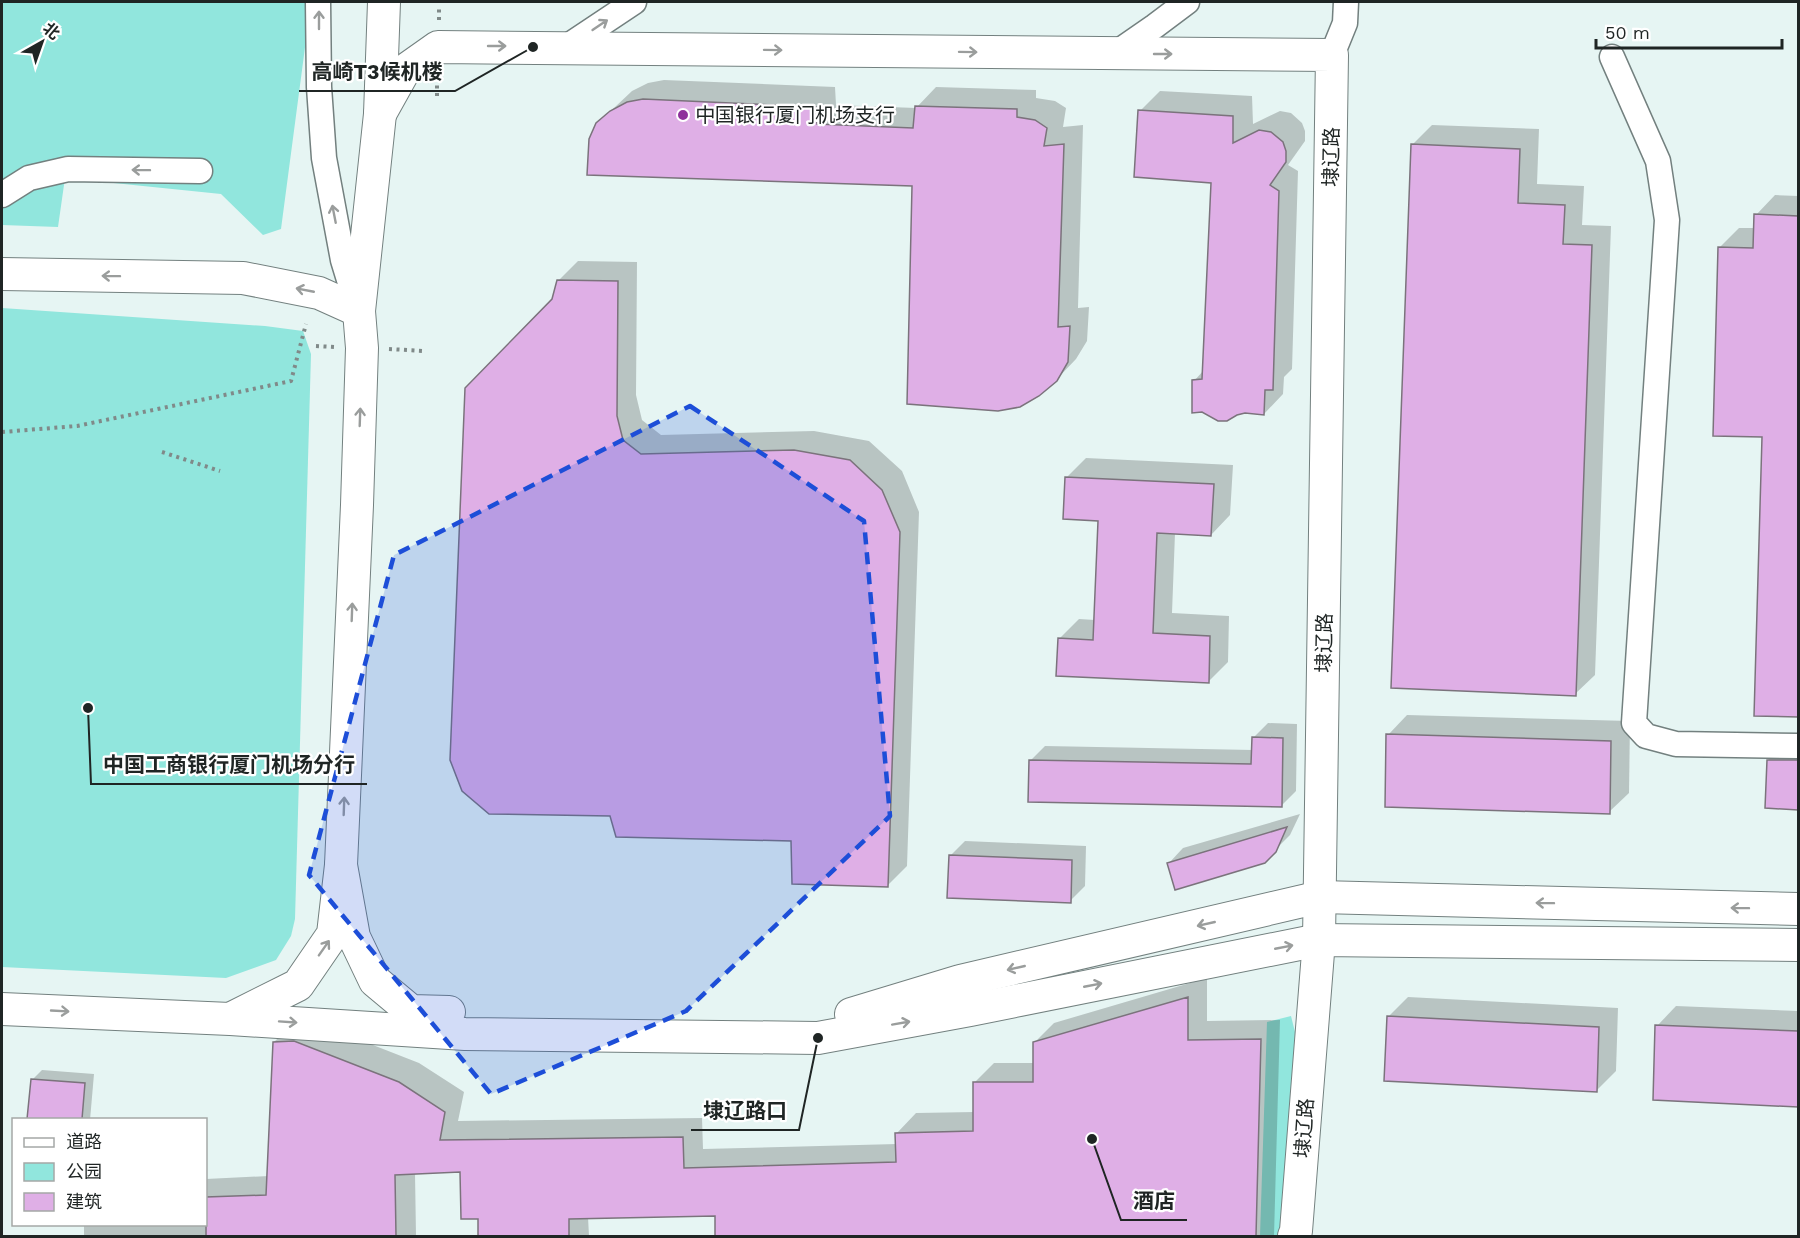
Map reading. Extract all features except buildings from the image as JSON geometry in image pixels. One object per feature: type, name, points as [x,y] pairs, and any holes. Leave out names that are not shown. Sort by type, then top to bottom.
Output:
[{"type":"main road","points":[[230,1019],[298,985],[333,934],[341,865],[362,359],[359,311],[380,114],[384,2]]},
{"type":"main road","points":[[380,114],[405,71],[438,46],[1332,55]]},
{"type":"main road","name":"埭辽路","points":[[1297,1234],[1319,940],[1332,55]]},
{"type":"main road","points":[[2,274],[243,278],[319,293],[359,311]]},
{"type":"main road","points":[[341,865],[354,937],[375,981],[411,1011],[804,1025],[816,1025],[960,981],[1320,897],[1798,909]]},
{"type":"main road","points":[[2,1009],[230,1019],[465,1034],[818,1038],[1319,940],[1798,945]]},
{"type":"lane","points":[[318,2],[319,87],[324,158],[343,260],[359,311]]},
{"type":"lane","points":[[566,48],[634,2]]},
{"type":"lane","points":[[1116,53],[1187,2]]},
{"type":"lane","points":[[1332,55],[1346,23],[1346,2]]},
{"type":"lane","points":[[1612,57],[1658,161],[1667,220],[1634,723],[1646,736],[1676,744],[1798,746]]},
{"type":"lane","points":[[2,195],[29,178],[68,169],[200,171]]},
{"type":"path","points":[[2,432],[77,426],[291,381],[306,324]]},
{"type":"path","points":[[162,452],[220,471]]},
{"type":"highlighted area","points":[[690,406],[864,521],[890,816],[686,1011],[491,1094],[309,875],[394,555]]},
{"type":"green space","points":[[2,2],[311,2],[281,229],[263,235],[221,194],[65,178],[58,227],[2,225]]},
{"type":"green space","points":[[2,308],[265,326],[303,331],[311,354],[295,919],[291,936],[276,960],[226,978],[2,967]]},
{"type":"green space","points":[[1291,1016],[1295,1032],[1283,1236],[1260,1236],[1267,1022]]},
{"type":"place","name":"高崎T3候机楼","points":[[533,47]]},
{"type":"place","name":"中国银行厦门机场支行","points":[[683,115]]},
{"type":"place","name":"中国工商银行厦门机场分行","points":[[88,708]]},
{"type":"place","name":"埭辽路口","points":[[818,1038]]},
{"type":"place","name":"酒店","points":[[1092,1139]]}]
